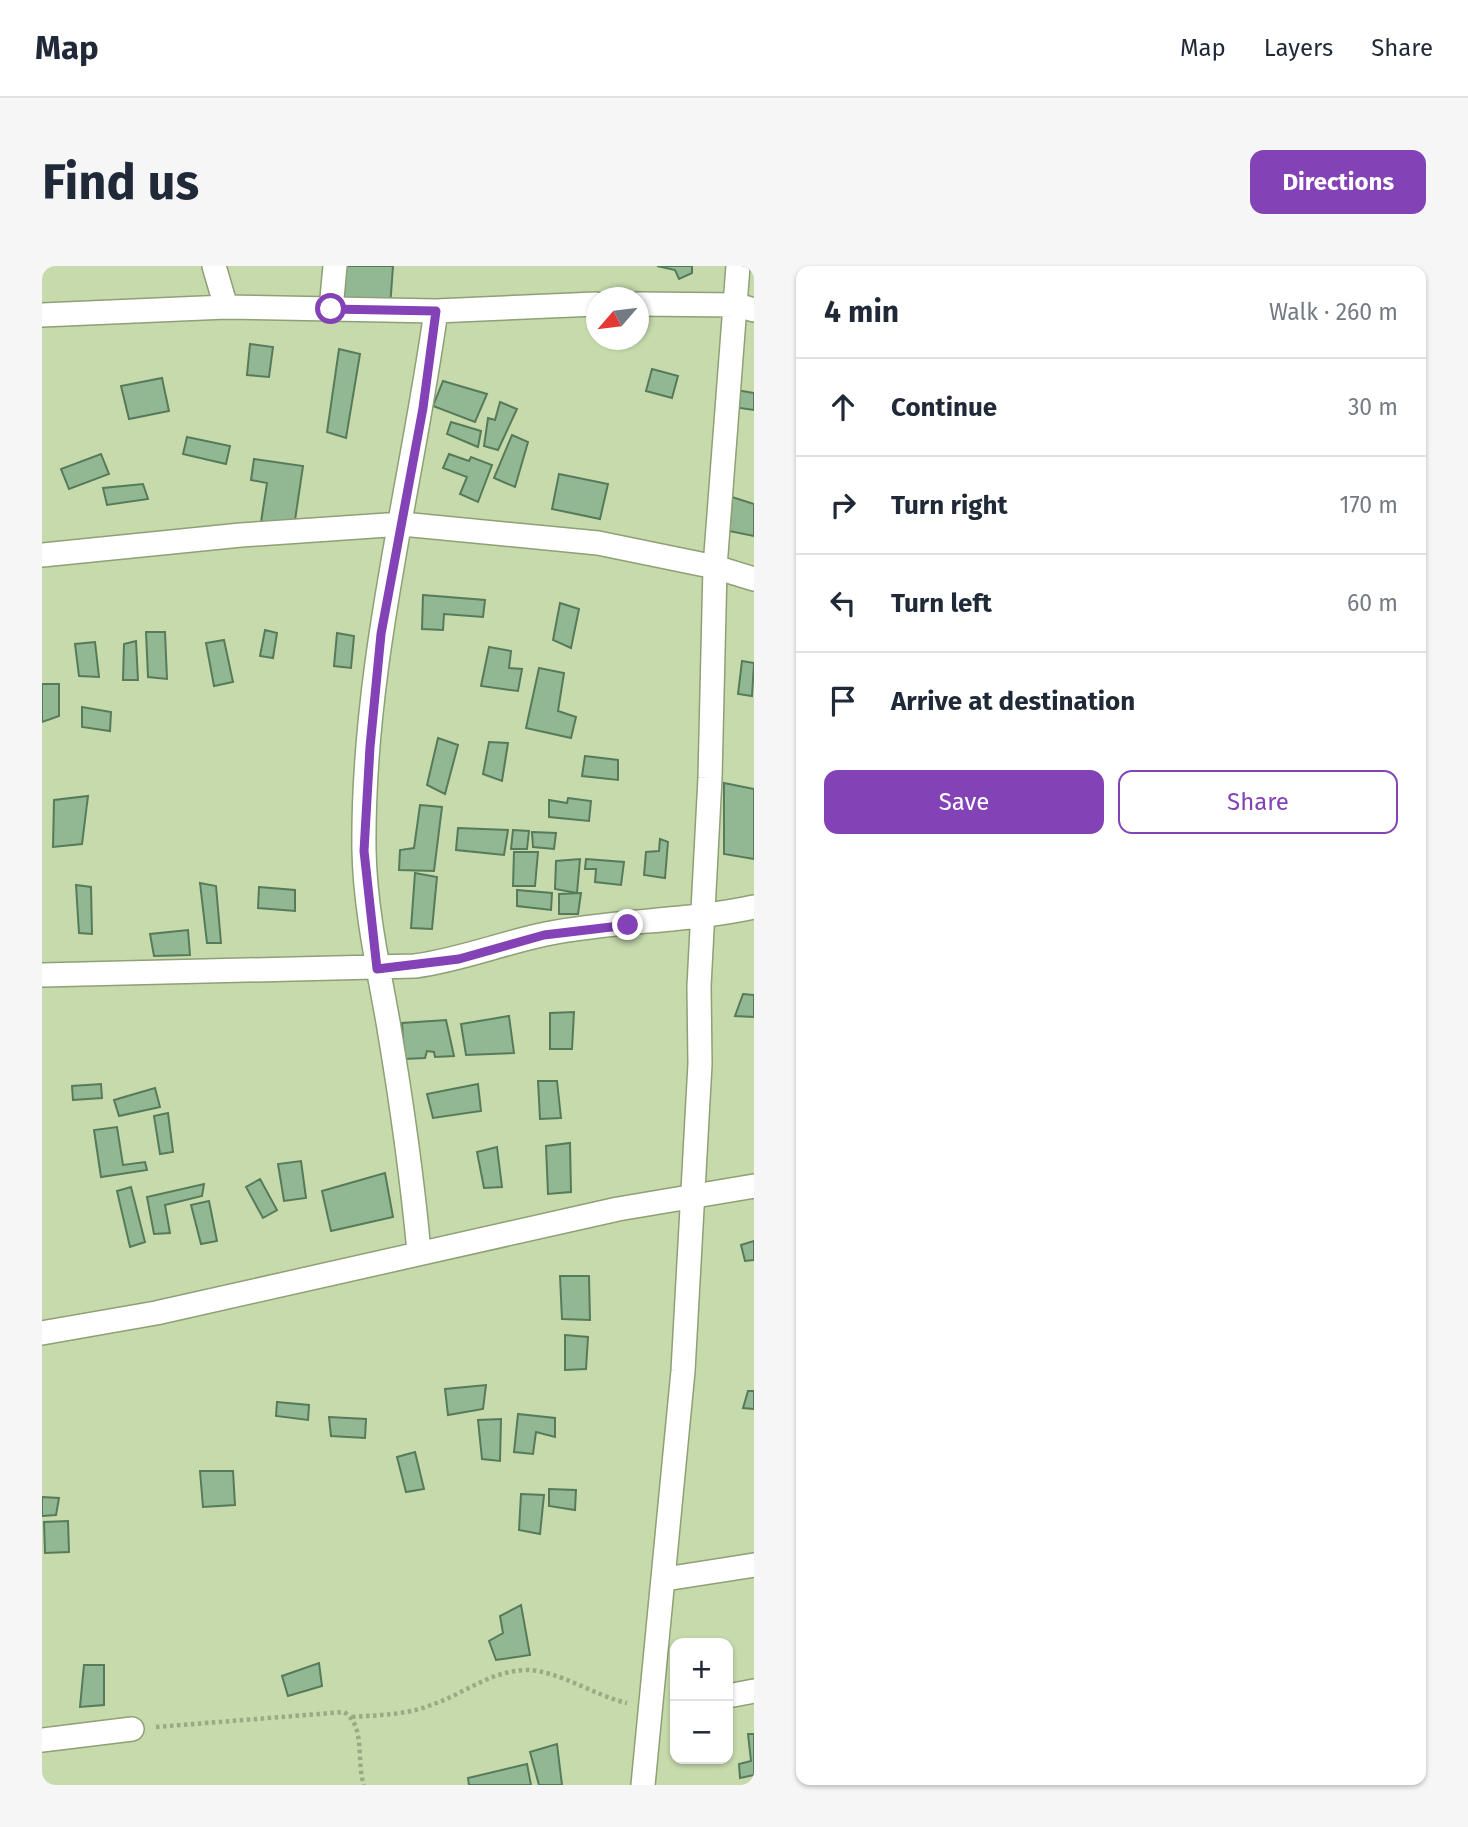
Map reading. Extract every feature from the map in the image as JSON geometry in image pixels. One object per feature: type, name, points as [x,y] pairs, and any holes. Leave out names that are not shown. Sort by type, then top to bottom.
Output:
[{"type":"street","points":[[214,266],[226,307]]},
{"type":"street","points":[[331,309],[335,266]]},
{"type":"street","points":[[643,1785],[664,1706],[665,1579],[683,1371],[694,1194],[715,567],[746,307],[738,266]]},
{"type":"street","points":[[42,315],[226,307],[436,311],[548,303],[586,304]]},
{"type":"street","points":[[649,304],[746,307]]},
{"type":"street","points":[[419,1252],[412,1164],[377,969],[364,851],[370,747],[381,634],[402,524],[436,311]]},
{"type":"street","points":[[42,555],[242,535],[402,524],[598,543],[715,567],[754,579]]},
{"type":"street","points":[[42,975],[377,969],[459,959],[556,933],[704,918],[754,907]]},
{"type":"street","points":[[42,1333],[156,1313],[419,1252],[694,1194],[754,1186]]},
{"type":"street","points":[[665,1579],[754,1565]]},
{"type":"street","points":[[733,1695],[754,1691]]},
{"type":"street","points":[[42,1740],[132,1729]]},
{"type":"path","points":[[352,1717],[405,1713],[442,1701],[489,1677],[526,1670],[542,1672],[613,1700],[664,1706]]},
{"type":"path","points":[[132,1729],[327,1711],[344,1712],[352,1717],[357,1726],[359,1763],[365,1785]]},
{"type":"building","points":[[340,266],[393,266],[390,308],[337,305]]},
{"type":"building","points":[[657,266],[692,266],[692,273],[679,279],[675,270]]},
{"type":"building","points":[[250,344],[273,347],[269,377],[247,375]]},
{"type":"building","points":[[339,349],[360,354],[346,438],[327,432]]},
{"type":"building","points":[[652,369],[678,376],[672,398],[646,391]]},
{"type":"building","points":[[162,378],[169,411],[129,419],[121,386]]},
{"type":"building","points":[[443,381],[487,394],[475,422],[433,406]]},
{"type":"building","points":[[736,390],[754,393],[754,410],[733,407]]},
{"type":"building","points":[[500,402],[517,409],[498,450],[484,446],[488,418],[495,420]]},
{"type":"building","points":[[451,422],[481,431],[478,447],[447,434]]},
{"type":"building","points":[[512,435],[528,442],[515,487],[494,478]]},
{"type":"building","points":[[187,437],[230,446],[226,464],[183,454]]},
{"type":"building","points":[[101,454],[109,474],[69,489],[61,469]]},
{"type":"building","points":[[449,454],[469,461],[471,457],[492,465],[478,502],[460,494],[467,477],[443,468]]},
{"type":"building","points":[[254,459],[303,466],[294,527],[261,522],[267,483],[251,480]]},
{"type":"building","points":[[559,474],[608,484],[600,519],[552,509]]},
{"type":"building","points":[[143,484],[148,499],[107,505],[103,488]]},
{"type":"building","points":[[732,497],[754,504],[754,536],[729,531]]},
{"type":"building","points":[[423,595],[485,600],[483,617],[444,614],[443,630],[422,629]]},
{"type":"building","points":[[560,603],[579,609],[571,648],[553,640]]},
{"type":"building","points":[[265,630],[277,633],[273,658],[260,656]]},
{"type":"building","points":[[146,632],[165,632],[167,679],[148,677]]},
{"type":"building","points":[[337,633],[354,636],[351,668],[334,666]]},
{"type":"building","points":[[224,640],[233,682],[214,686],[206,643]]},
{"type":"building","points":[[136,641],[138,680],[123,680],[124,644]]},
{"type":"building","points":[[95,642],[99,677],[79,676],[75,644]]},
{"type":"building","points":[[489,647],[511,651],[509,668],[522,669],[518,691],[481,686]]},
{"type":"building","points":[[742,661],[754,663],[752,696],[738,694]]},
{"type":"building","points":[[539,668],[564,673],[558,711],[576,717],[571,738],[526,728]]},
{"type":"building","points":[[42,684],[59,684],[59,716],[42,722]]},
{"type":"building","points":[[82,707],[111,712],[110,731],[82,727]]},
{"type":"building","points":[[438,738],[458,745],[445,794],[427,785]]},
{"type":"building","points":[[489,742],[508,743],[502,781],[483,774]]},
{"type":"building","points":[[585,756],[618,760],[618,780],[582,776]]},
{"type":"building","points":[[724,783],[754,789],[754,859],[724,854]]},
{"type":"building","points":[[88,796],[82,844],[53,847],[54,800]]},
{"type":"building","points":[[568,798],[591,801],[589,821],[549,817],[549,800],[567,803]]},
{"type":"building","points":[[420,805],[442,807],[434,871],[399,870],[400,850],[414,848]]},
{"type":"building","points":[[458,828],[508,830],[504,855],[456,850]]},
{"type":"building","points":[[513,830],[529,831],[527,849],[511,849]]},
{"type":"building","points":[[532,832],[556,833],[554,849],[533,847]]},
{"type":"building","points":[[660,839],[668,842],[665,878],[644,875],[646,852],[659,851]]},
{"type":"building","points":[[514,852],[538,852],[535,886],[513,886]]},
{"type":"building","points":[[580,859],[577,893],[555,889],[556,861]]},
{"type":"building","points":[[586,859],[624,862],[621,885],[595,882],[596,869],[585,869]]},
{"type":"building","points":[[415,873],[437,877],[432,929],[411,928]]},
{"type":"building","points":[[200,883],[216,886],[221,943],[207,943]]},
{"type":"building","points":[[76,885],[91,887],[92,934],[79,933]]},
{"type":"building","points":[[259,887],[295,890],[295,911],[258,908]]},
{"type":"building","points":[[517,890],[552,893],[551,910],[517,906]]},
{"type":"building","points":[[581,893],[578,914],[559,914],[559,894]]},
{"type":"building","points":[[188,930],[190,955],[154,956],[150,934]]},
{"type":"building","points":[[743,994],[754,995],[754,1017],[735,1016]]},
{"type":"building","points":[[574,1012],[572,1049],[550,1049],[550,1013]]},
{"type":"building","points":[[509,1016],[514,1053],[466,1055],[461,1024]]},
{"type":"building","points":[[446,1020],[454,1056],[435,1057],[434,1052],[427,1051],[425,1058],[404,1059],[402,1023]]},
{"type":"building","points":[[538,1081],[557,1081],[561,1118],[540,1119]]},
{"type":"building","points":[[101,1084],[102,1098],[73,1100],[72,1086]]},
{"type":"building","points":[[478,1084],[481,1111],[433,1118],[427,1094]]},
{"type":"building","points":[[155,1088],[160,1107],[119,1116],[114,1100]]},
{"type":"building","points":[[168,1113],[173,1152],[160,1154],[154,1116]]},
{"type":"building","points":[[117,1127],[123,1165],[145,1162],[147,1170],[101,1177],[94,1130]]},
{"type":"building","points":[[570,1143],[571,1192],[548,1194],[546,1146]]},
{"type":"building","points":[[497,1147],[502,1187],[484,1188],[477,1152]]},
{"type":"building","points":[[301,1161],[306,1198],[284,1201],[278,1164]]},
{"type":"building","points":[[385,1173],[393,1217],[331,1231],[322,1191]]},
{"type":"building","points":[[260,1179],[277,1210],[263,1218],[246,1187]]},
{"type":"building","points":[[204,1184],[202,1196],[165,1205],[170,1233],[154,1234],[147,1197]]},
{"type":"building","points":[[131,1187],[145,1242],[130,1247],[117,1191]]},
{"type":"building","points":[[209,1201],[217,1241],[201,1244],[191,1205]]},
{"type":"building","points":[[754,1241],[754,1260],[745,1261],[741,1245]]},
{"type":"building","points":[[560,1276],[589,1276],[590,1320],[562,1319]]},
{"type":"building","points":[[565,1335],[588,1337],[586,1369],[565,1370]]},
{"type":"building","points":[[486,1385],[483,1409],[448,1415],[445,1389]]},
{"type":"building","points":[[748,1391],[754,1391],[754,1409],[743,1408]]},
{"type":"building","points":[[277,1402],[309,1405],[308,1420],[276,1416]]},
{"type":"building","points":[[518,1414],[555,1418],[555,1437],[536,1432],[533,1454],[514,1452]]},
{"type":"building","points":[[329,1417],[366,1419],[365,1438],[331,1436]]},
{"type":"building","points":[[501,1419],[500,1461],[482,1459],[478,1420]]},
{"type":"building","points":[[415,1452],[424,1489],[406,1492],[397,1457]]},
{"type":"building","points":[[200,1471],[233,1471],[235,1505],[203,1507]]},
{"type":"building","points":[[549,1489],[576,1490],[575,1510],[549,1506]]},
{"type":"building","points":[[521,1494],[544,1495],[540,1534],[519,1530]]},
{"type":"building","points":[[42,1497],[59,1498],[56,1515],[42,1516]]},
{"type":"building","points":[[68,1521],[69,1552],[45,1553],[44,1522]]},
{"type":"building","points":[[521,1605],[530,1655],[496,1660],[489,1641],[503,1633],[500,1616]]},
{"type":"building","points":[[319,1663],[322,1686],[288,1696],[282,1676]]},
{"type":"building","points":[[84,1665],[104,1665],[104,1705],[80,1707]]},
{"type":"building","points":[[748,1734],[754,1734],[754,1775],[740,1778],[739,1764],[751,1761]]},
{"type":"building","points":[[557,1744],[562,1785],[539,1785],[530,1752]]},
{"type":"building","points":[[527,1764],[531,1785],[469,1785],[468,1778]]},
{"type":"route","points":[[331,309],[436,311],[423,408],[381,634],[370,747],[364,851],[377,969],[439,963],[544,935],[592,927],[628,925]]}]
